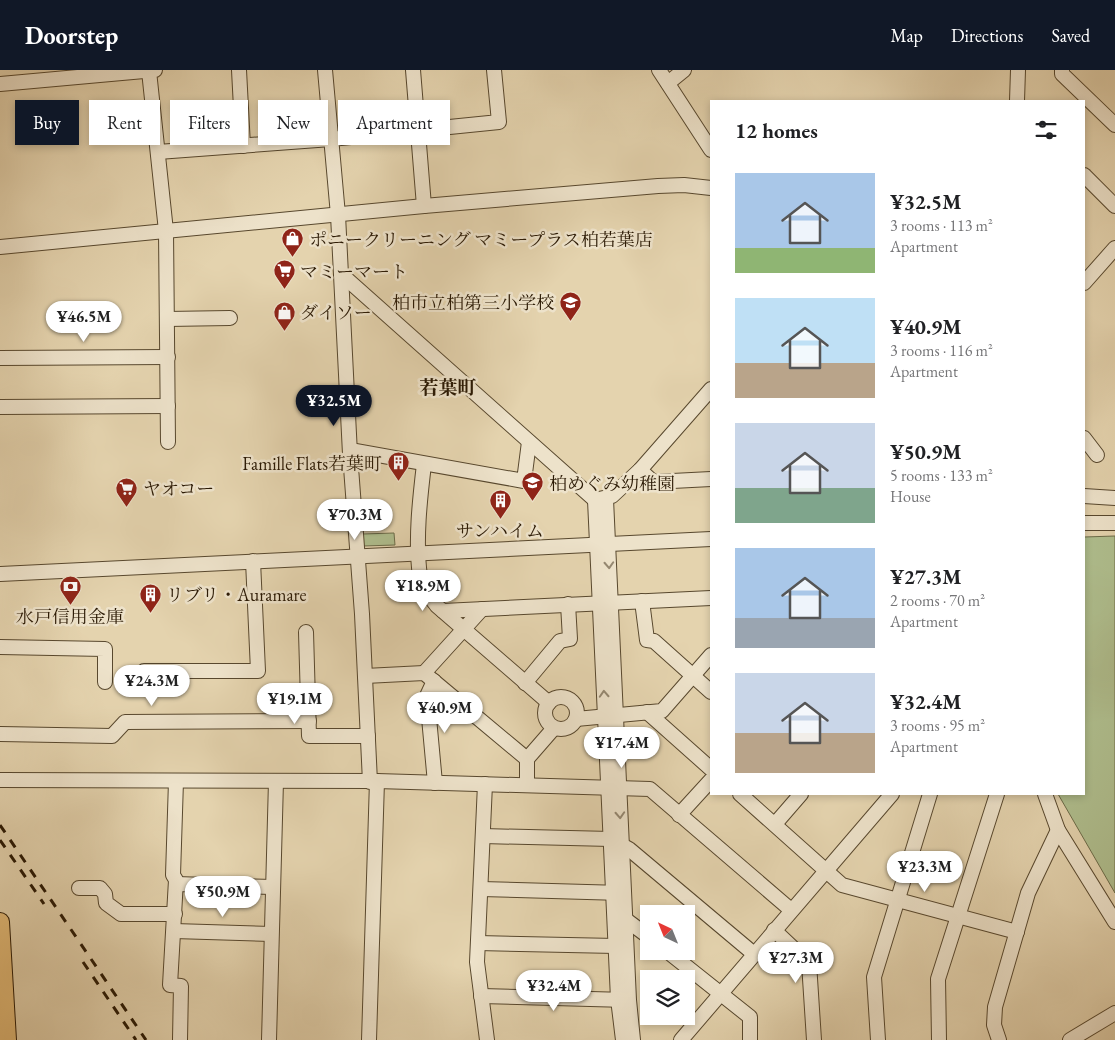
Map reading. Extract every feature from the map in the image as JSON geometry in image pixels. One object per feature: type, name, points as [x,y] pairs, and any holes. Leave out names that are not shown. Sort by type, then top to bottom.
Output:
[{"type":"main road","points":[[0,922],[7,1040]]},
{"type":"street","points":[[0,84],[155,70]]},
{"type":"street","points":[[240,70],[243,146]]},
{"type":"street","points":[[325,70],[338,215],[350,450],[368,736],[374,782],[369,1040]]},
{"type":"street","points":[[412,70],[414,100]]},
{"type":"street","points":[[450,127],[499,122],[494,70]]},
{"type":"street","points":[[659,70],[710,148]]},
{"type":"street","points":[[668,83],[684,70]]},
{"type":"street","points":[[1017,100],[1018,70]]},
{"type":"street","points":[[1062,70],[1062,74],[1115,125]]},
{"type":"street","points":[[149,71],[166,231],[168,442]]},
{"type":"street","points":[[158,152],[338,138]]},
{"type":"street","points":[[418,145],[424,206]]},
{"type":"street","points":[[1085,175],[1115,206]]},
{"type":"street","points":[[0,247],[424,206],[658,186],[710,188]]},
{"type":"street","points":[[1085,282],[1115,248]]},
{"type":"street","points":[[341,274],[529,442],[600,499],[624,1000],[623,1040]]},
{"type":"street","points":[[167,319],[230,318]]},
{"type":"street","points":[[0,358],[168,356]]},
{"type":"street","points":[[600,499],[612,496],[640,470],[710,390]]},
{"type":"street","points":[[0,407],[168,406]]},
{"type":"street","points":[[1085,439],[1097,455]]},
{"type":"street","points":[[350,450],[524,481],[529,442]]},
{"type":"street","points":[[424,464],[420,499],[419,552],[420,577],[425,588],[443,611],[549,704]]},
{"type":"street","points":[[640,470],[653,482],[710,479]]},
{"type":"street","points":[[1085,496],[1114,498]]},
{"type":"street","points":[[1090,523],[1115,518]]},
{"type":"street","points":[[1090,523],[1115,523]]},
{"type":"street","points":[[0,574],[710,539]]},
{"type":"street","points":[[144,671],[258,671],[253,561]]},
{"type":"street","points":[[443,611],[710,598]]},
{"type":"street","points":[[642,601],[646,640],[654,641],[710,691]]},
{"type":"street","points":[[525,683],[560,641],[570,639],[568,604]]},
{"type":"street","points":[[435,783],[428,696],[429,677],[464,629],[482,609]]},
{"type":"street","points":[[306,632],[309,736],[368,736]]},
{"type":"street","points":[[0,647],[105,649],[105,682]]},
{"type":"street","points":[[576,718],[662,710],[710,656]]},
{"type":"street","points":[[365,676],[429,677],[526,759]]},
{"type":"street","points":[[562,697],[571,701],[577,710],[576,718],[567,729],[554,728],[546,718],[546,708],[549,704],[555,698],[562,697]]},
{"type":"street","points":[[647,712],[710,768]]},
{"type":"street","points":[[0,734],[112,736],[125,722],[309,721]]},
{"type":"street","points":[[527,785],[526,759],[554,728]]},
{"type":"street","points":[[0,780],[374,782],[650,788],[791,910]]},
{"type":"street","points":[[269,1040],[276,781]]},
{"type":"street","points":[[679,815],[710,781]]},
{"type":"street","points":[[176,782],[173,875],[176,884],[170,985],[181,986],[180,1040]]},
{"type":"street","points":[[485,784],[478,943],[481,996],[487,1040]]},
{"type":"street","points":[[741,795],[842,885],[1016,932]]},
{"type":"street","points":[[775,824],[800,795]]},
{"type":"street","points":[[680,1040],[891,795]]},
{"type":"street","points":[[878,1040],[874,977],[930,795]]},
{"type":"street","points":[[939,1040],[938,979],[956,916],[997,795]]},
{"type":"street","points":[[1046,795],[1058,830],[1068,843],[1115,922]]},
{"type":"street","points":[[999,1040],[994,1025],[995,1007],[1016,932],[1028,893],[1058,830]]},
{"type":"street","points":[[483,836],[616,842],[630,849],[754,954]]},
{"type":"street","points":[[176,884],[272,887]]},
{"type":"street","points":[[79,888],[100,888],[105,894],[106,903],[121,914],[175,914]]},
{"type":"street","points":[[481,889],[619,893]]},
{"type":"street","points":[[620,915],[640,930]]},
{"type":"street","points":[[620,915],[616,946],[624,1000],[633,1040]]},
{"type":"street","points":[[774,930],[809,962],[814,1040]]},
{"type":"street","points":[[174,931],[271,934]]},
{"type":"street","points":[[478,943],[616,946]]},
{"type":"street","points":[[679,960],[750,1017],[750,1040]]},
{"type":"street","points":[[481,996],[624,1000]]},
{"type":"street","points":[[1070,1040],[1115,1013]]},
{"type":"green space","points":[[394,533],[395,545],[363,546],[362,534]]},
{"type":"green space","points":[[1115,536],[1115,893],[1059,795],[1085,795],[1085,537]]},
{"type":"railway","points":[[0,825],[146,1040]]},
{"type":"railway","points":[[0,840],[44,904]]},
{"type":"railway","points":[[83,962],[136,1040]]},
{"type":"place","name":"ポニークリーニング マミープラス柏若葉店","points":[[293,258]]},
{"type":"place","name":"マミーマート","points":[[284,290]]},
{"type":"place","name":"柏市立柏第三小学校","points":[[570,321]]},
{"type":"place","name":"ダイソー","points":[[284,331]]},
{"type":"place","name":"Famille Flats若葉町","points":[[398,482]]},
{"type":"place","name":"柏めぐみ幼稚園","points":[[533,502]]},
{"type":"place","name":"ヤオコー","points":[[127,507]]},
{"type":"place","name":"サンハイム","points":[[500,519]]},
{"type":"place","name":"水戸信用金庫","points":[[70,605]]},
{"type":"place","name":"リブリ・Auramare","points":[[150,613]]},
{"type":"district","name":"若葉町","points":[[448,387]]}]
